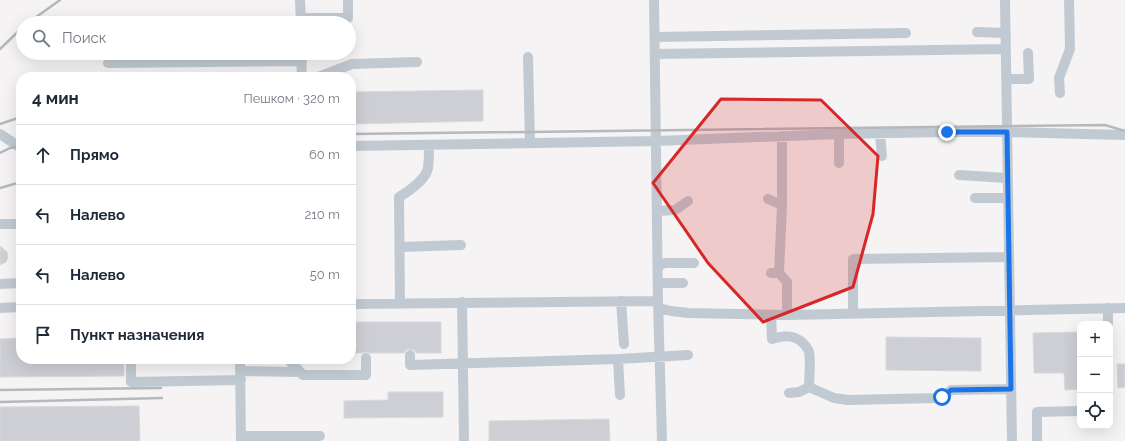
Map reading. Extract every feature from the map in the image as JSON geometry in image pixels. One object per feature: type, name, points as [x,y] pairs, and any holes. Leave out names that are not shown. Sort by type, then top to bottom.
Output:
[{"type":"lane","points":[[300,0],[301,16]]},
{"type":"lane","points":[[348,0],[348,16]]},
{"type":"lane","points":[[654,0],[662,441]]},
{"type":"lane","points":[[1005,0],[1012,441]]},
{"type":"lane","points":[[1060,93],[1059,78],[1070,49],[1069,0]]},
{"type":"lane","points":[[977,32],[1006,33]]},
{"type":"lane","points":[[655,37],[906,33]]},
{"type":"lane","points":[[655,54],[1006,50]]},
{"type":"lane","points":[[1007,79],[1029,79],[1028,53]]},
{"type":"lane","points":[[528,57],[530,143]]},
{"type":"lane","points":[[108,62],[186,60]]},
{"type":"lane","points":[[302,60],[302,72]]},
{"type":"lane","points":[[331,72],[352,64],[417,62]]},
{"type":"lane","points":[[356,146],[656,141],[838,134],[1007,132],[1125,135]]},
{"type":"lane","points":[[0,134],[16,145]]},
{"type":"lane","points":[[838,134],[839,163]]},
{"type":"lane","points":[[880,134],[882,156]]},
{"type":"lane","points":[[782,136],[782,205],[775,273],[787,282],[787,315]]},
{"type":"lane","points":[[400,304],[400,197],[408,192],[417,183],[428,169],[429,145]]},
{"type":"lane","points":[[959,176],[1007,178]]},
{"type":"lane","points":[[975,198],[1008,198]]},
{"type":"lane","points":[[768,199],[782,205]]},
{"type":"lane","points":[[657,211],[675,210],[688,201]]},
{"type":"lane","points":[[0,224],[16,224]]},
{"type":"lane","points":[[400,247],[461,245]]},
{"type":"lane","points":[[853,313],[853,259],[1009,257]]},
{"type":"lane","points":[[658,266],[665,264],[694,263]]},
{"type":"lane","points":[[0,284],[16,283]]},
{"type":"lane","points":[[658,283],[683,283]]},
{"type":"lane","points":[[356,304],[621,301],[659,304],[671,311],[688,313],[787,315],[1010,309],[1125,308]]},
{"type":"lane","points":[[621,301],[624,344]]},
{"type":"lane","points":[[462,302],[464,441]]},
{"type":"lane","points":[[0,308],[16,307]]},
{"type":"lane","points":[[1108,308],[1108,321]]},
{"type":"lane","points":[[771,314],[772,339],[788,336],[796,338],[805,345],[809,351],[809,387]]},
{"type":"lane","points":[[410,355],[410,365],[618,359],[688,355]]},
{"type":"lane","points":[[292,364],[303,375],[366,375],[366,358]]},
{"type":"lane","points":[[618,359],[620,395]]},
{"type":"lane","points":[[131,364],[131,382],[299,372]]},
{"type":"lane","points":[[240,364],[241,439],[320,436]]},
{"type":"lane","points":[[809,387],[834,398],[848,400],[938,398],[951,390],[1011,389]]},
{"type":"lane","points":[[788,393],[799,392],[809,387]]},
{"type":"lane","points":[[1037,441],[1037,412],[1077,411]]},
{"type":"highlighted area","points":[[721,99],[821,100],[878,156],[873,214],[853,287],[763,322],[708,263],[653,183]]},
{"type":"building","points":[[483,90],[483,121],[356,124],[356,92]]},
{"type":"building","points":[[0,246],[7,252],[8,257],[6,262],[0,265]]},
{"type":"building","points":[[356,322],[441,322],[441,353],[416,353],[414,350],[410,349],[406,350],[404,353],[356,353]]},
{"type":"building","points":[[1077,332],[1077,389],[1065,390],[1064,373],[1034,373],[1033,333]]},
{"type":"building","points":[[886,337],[981,338],[981,371],[886,370]]},
{"type":"building","points":[[16,338],[16,364],[124,364],[124,376],[0,377],[0,339]]},
{"type":"building","points":[[1117,364],[1125,364],[1125,387],[1118,388]]},
{"type":"building","points":[[388,392],[443,392],[443,417],[344,418],[344,401],[388,400]]},
{"type":"building","points":[[139,406],[140,441],[0,441],[0,407]]},
{"type":"building","points":[[609,419],[610,441],[489,441],[489,421]]},
{"type":"railway","points":[[38,16],[60,0]]},
{"type":"railway","points":[[0,49],[16,34]]},
{"type":"railway","points":[[0,124],[16,119]]},
{"type":"railway","points":[[356,134],[1105,125],[1125,131]]},
{"type":"railway","points":[[0,153],[16,147]]},
{"type":"railway","points":[[0,188],[16,183]]},
{"type":"railway","points":[[0,390],[161,388]]},
{"type":"railway","points":[[0,402],[162,398]]},
{"type":"route","points":[[942,397],[951,390],[1011,389],[1007,132],[947,132]]}]
